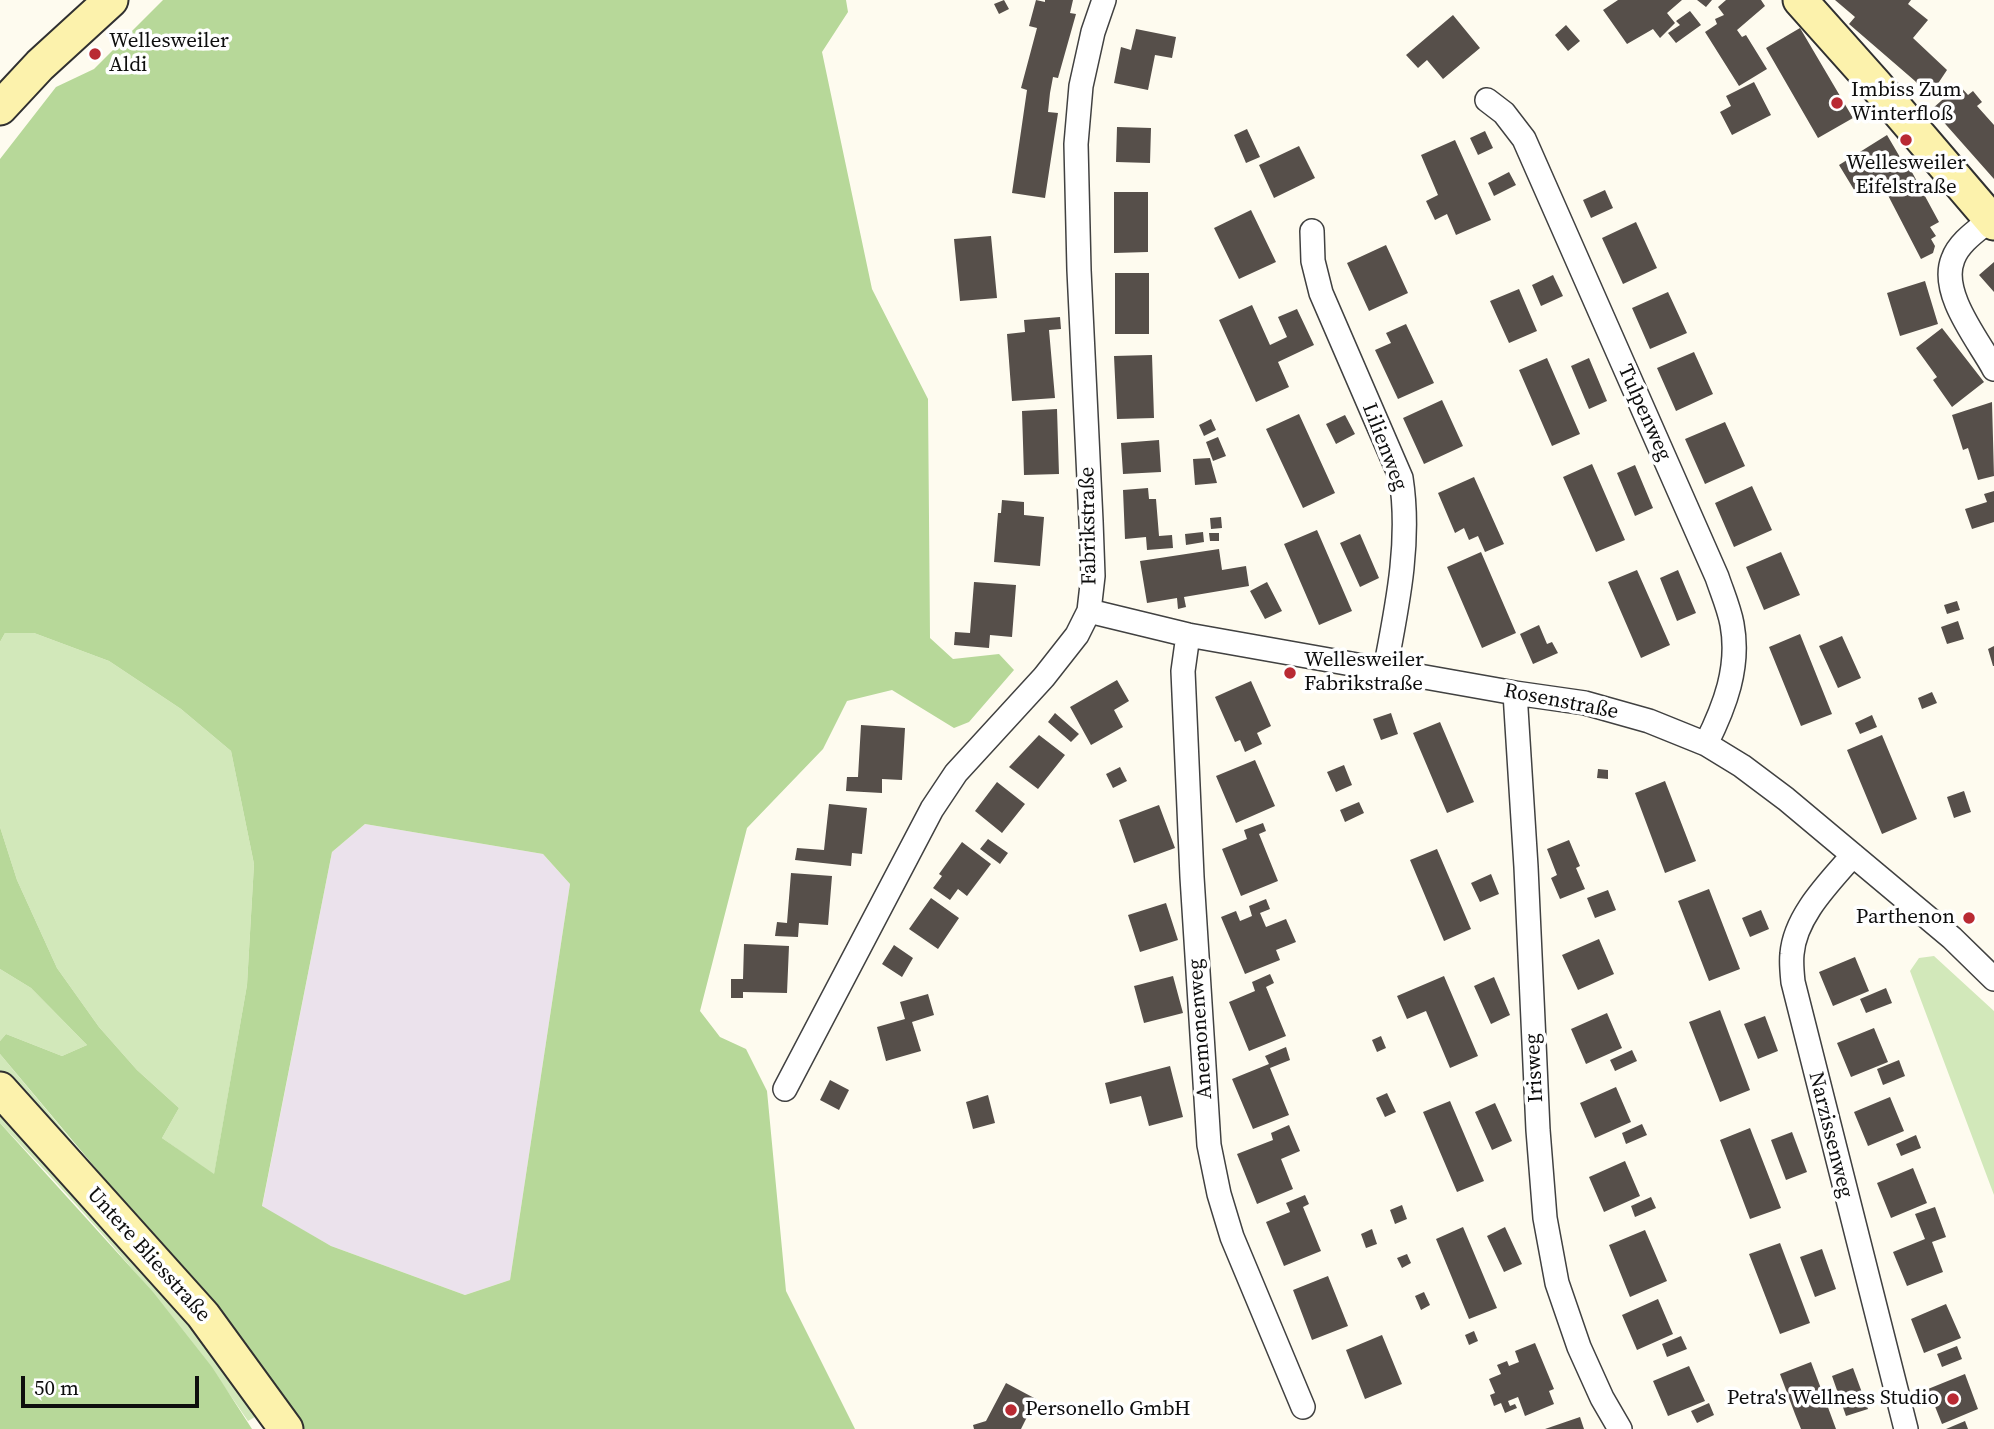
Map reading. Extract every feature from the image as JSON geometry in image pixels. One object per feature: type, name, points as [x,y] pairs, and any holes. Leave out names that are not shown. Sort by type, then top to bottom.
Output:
[{"type":"main road","points":[[0,108],[40,65],[111,0]]},
{"type":"main road","points":[[1800,0],[1993,221]]},
{"type":"main road","name":"Untere Bliesstraße","points":[[0,1089],[203,1315],[286,1429]]},
{"type":"street","name":"Fabrikstraße","points":[[785,1089],[932,808],[956,773],[1052,667],[1077,635],[1089,611],[1093,576],[1076,144],[1081,86],[1093,32],[1104,0]]},
{"type":"street","name":"Tulpenweg","points":[[1487,100],[1504,113],[1524,139],[1717,577],[1731,623],[1734,647],[1731,685],[1706,744]]},
{"type":"street","points":[[1993,221],[1965,242],[1952,259],[1951,287],[1968,329],[1994,369]]},
{"type":"street","name":"Lilienweg","points":[[1312,232],[1313,261],[1321,293],[1401,478],[1406,507],[1405,540],[1385,670]]},
{"type":"street","name":"Rosenstraße","points":[[1089,611],[1188,635],[1514,693],[1585,703],[1649,721],[1706,744],[1742,766],[1786,799],[1952,938],[1994,979]]},
{"type":"street","name":"Anemonenweg","points":[[1188,635],[1183,671],[1192,877],[1209,1145],[1219,1194],[1232,1237],[1303,1407]]},
{"type":"street","name":"Irisweg","points":[[1514,693],[1545,1217],[1558,1283],[1579,1347],[1602,1398],[1620,1429]]},
{"type":"street","name":"Narzissenweg","points":[[1853,855],[1823,890],[1798,928],[1792,952],[1793,982],[1906,1429]]},
{"type":"shaded area","points":[[365,824],[543,854],[570,884],[510,1280],[465,1295],[331,1246],[262,1207],[332,852]]},
{"type":"green space","points":[[163,0],[846,0],[848,12],[822,52],[872,289],[928,399],[930,638],[953,659],[999,654],[1014,670],[969,722],[954,728],[892,690],[847,701],[823,749],[747,828],[700,1011],[720,1037],[746,1049],[767,1091],[786,1291],[855,1429],[304,1429],[286,1399],[212,1307],[0,1054],[0,1041],[6,1034],[62,1056],[87,1045],[31,988],[0,969],[0,827],[17,880],[57,968],[99,1027],[137,1070],[179,1108],[162,1138],[214,1174],[247,985],[254,864],[231,751],[181,709],[109,661],[34,633],[5,633],[0,642],[0,159],[56,87],[94,69]],"holes":[[[365,824],[543,854],[570,884],[510,1280],[465,1295],[331,1246],[262,1206],[332,852]]]},
{"type":"green space","points":[[5,633],[34,633],[109,661],[181,709],[231,751],[254,864],[247,985],[214,1175],[162,1138],[179,1108],[137,1070],[99,1027],[57,968],[17,880],[0,827],[0,642]]},
{"type":"green space","points":[[1934,956],[1994,1011],[1994,1195],[1910,971],[1919,958]]},
{"type":"green space","points":[[0,969],[31,988],[87,1045],[62,1056],[6,1034],[0,1041]]},
{"type":"green space","points":[[0,1054],[286,1399],[248,1421],[162,1304],[67,1194],[0,1123]]},
{"type":"green space","points":[[0,1123],[153,1292],[212,1367],[252,1429],[0,1429]]},
{"type":"building","points":[[1004,0],[1009,9],[999,14],[994,4]]},
{"type":"building","points":[[1036,0],[1073,0],[1070,13],[1076,14],[1058,78],[1053,77],[1050,93],[1048,112],[1058,113],[1045,198],[1012,193],[1027,90],[1021,88],[1037,28],[1029,26]]},
{"type":"building","points":[[1618,0],[1682,0],[1667,13],[1675,23],[1660,38],[1653,29],[1627,44],[1603,10]]},
{"type":"building","points":[[1697,0],[1712,0],[1706,7]]},
{"type":"building","points":[[1726,0],[1761,0],[1765,6],[1737,30],[1742,37],[1746,35],[1767,69],[1739,86],[1705,32],[1717,24],[1715,19],[1724,15],[1718,7]]},
{"type":"building","points":[[1835,0],[1911,0],[1908,4],[1928,20],[1913,38],[1947,70],[1929,97],[1915,81],[1849,24],[1855,17]]},
{"type":"building","points":[[1690,11],[1701,25],[1676,43],[1668,33],[1680,25],[1676,21]]},
{"type":"building","points":[[1453,15],[1480,48],[1443,79],[1427,60],[1418,68],[1406,55]]},
{"type":"building","points":[[1566,25],[1580,41],[1568,51],[1555,35]]},
{"type":"building","points":[[1800,28],[1853,118],[1818,138],[1766,48]]},
{"type":"building","points":[[1136,29],[1176,37],[1172,58],[1155,55],[1148,90],[1114,83],[1121,47],[1131,50]]},
{"type":"building","points":[[1754,82],[1771,115],[1732,135],[1720,112],[1731,106],[1726,96]]},
{"type":"building","points":[[1959,85],[1968,95],[1973,91],[1982,102],[1977,106],[1994,125],[1994,179],[1932,109]]},
{"type":"building","points":[[1117,127],[1151,128],[1150,163],[1116,162]]},
{"type":"building","points":[[1247,129],[1260,157],[1246,163],[1234,135]]},
{"type":"building","points":[[1485,131],[1493,148],[1478,155],[1470,138]]},
{"type":"building","points":[[1887,135],[1904,164],[1907,163],[1939,222],[1930,227],[1936,236],[1931,239],[1935,246],[1933,253],[1921,259],[1879,178],[1856,193],[1839,165]]},
{"type":"building","points":[[1455,140],[1491,220],[1456,235],[1447,214],[1435,220],[1426,201],[1438,195],[1421,155]]},
{"type":"building","points":[[1299,146],[1315,178],[1274,198],[1259,165]]},
{"type":"building","points":[[1509,172],[1516,185],[1494,196],[1488,183]]},
{"type":"building","points":[[1605,190],[1613,208],[1591,218],[1583,200]]},
{"type":"building","points":[[1114,192],[1148,192],[1148,252],[1114,253]]},
{"type":"building","points":[[1251,210],[1276,262],[1239,279],[1214,228]]},
{"type":"building","points":[[1636,222],[1657,268],[1623,284],[1602,238]]},
{"type":"building","points":[[991,236],[997,298],[960,301],[954,239]]},
{"type":"building","points":[[1386,245],[1408,293],[1369,311],[1347,263]]},
{"type":"building","points":[[1994,262],[1994,292],[1979,275]]},
{"type":"building","points":[[1115,273],[1149,273],[1149,334],[1115,334]]},
{"type":"building","points":[[1553,275],[1563,296],[1541,306],[1532,285]]},
{"type":"building","points":[[1925,281],[1938,324],[1900,336],[1887,293]]},
{"type":"building","points":[[1519,289],[1537,331],[1509,343],[1490,301]]},
{"type":"building","points":[[1668,292],[1687,333],[1650,349],[1632,308]]},
{"type":"building","points":[[1252,305],[1270,345],[1287,337],[1278,317],[1297,309],[1314,345],[1278,362],[1289,387],[1256,402],[1219,320]]},
{"type":"building","points":[[1060,317],[1061,329],[1049,330],[1055,398],[1012,401],[1007,334],[1025,332],[1024,320]]},
{"type":"building","points":[[1406,324],[1434,383],[1398,399],[1375,350],[1391,343],[1386,333]]},
{"type":"building","points":[[1942,328],[1984,382],[1952,407],[1933,380],[1937,377],[1916,348]]},
{"type":"building","points":[[1694,352],[1713,394],[1676,411],[1657,368]]},
{"type":"building","points":[[1152,355],[1154,418],[1117,419],[1114,356]]},
{"type":"building","points":[[1547,358],[1580,434],[1552,446],[1519,370]]},
{"type":"building","points":[[1589,358],[1607,401],[1589,409],[1571,366]]},
{"type":"building","points":[[1442,400],[1463,446],[1424,464],[1403,418]]},
{"type":"building","points":[[1992,402],[1994,476],[1978,480],[1968,448],[1963,450],[1952,415]]},
{"type":"building","points":[[1057,409],[1059,474],[1024,475],[1022,411]]},
{"type":"building","points":[[1299,414],[1335,493],[1303,508],[1266,429]]},
{"type":"building","points":[[1345,415],[1355,434],[1336,444],[1326,424]]},
{"type":"building","points":[[1211,419],[1216,430],[1204,436],[1199,425]]},
{"type":"building","points":[[1725,422],[1745,466],[1705,484],[1685,439]]},
{"type":"building","points":[[1218,437],[1226,456],[1213,461],[1206,442]]},
{"type":"building","points":[[1159,440],[1161,472],[1123,474],[1121,443]]},
{"type":"building","points":[[1210,458],[1217,483],[1195,485],[1193,459]]},
{"type":"building","points":[[1592,464],[1625,540],[1596,552],[1563,477]]},
{"type":"building","points":[[1635,465],[1653,508],[1635,516],[1617,473]]},
{"type":"building","points":[[1474,477],[1504,544],[1485,552],[1478,536],[1469,540],[1464,528],[1455,533],[1438,493]]},
{"type":"building","points":[[1752,486],[1772,530],[1734,547],[1715,503]]},
{"type":"building","points":[[1148,488],[1149,499],[1156,499],[1159,536],[1172,535],[1173,548],[1147,550],[1146,537],[1125,539],[1123,490]]},
{"type":"building","points":[[1994,491],[1994,522],[1972,529],[1965,509],[1987,502],[1984,494]]},
{"type":"building","points":[[1002,500],[1024,502],[1024,515],[1044,517],[1040,566],[994,562],[998,513],[1001,513]]},
{"type":"building","points":[[1221,517],[1222,528],[1211,529],[1210,518]]},
{"type":"building","points":[[1317,530],[1352,611],[1319,625],[1284,544]]},
{"type":"building","points":[[1203,532],[1204,542],[1186,545],[1185,534]]},
{"type":"building","points":[[1209,533],[1219,533],[1219,541],[1210,541]]},
{"type":"building","points":[[1360,534],[1379,578],[1360,587],[1340,543]]},
{"type":"building","points":[[1219,549],[1222,570],[1246,566],[1249,586],[1184,597],[1186,607],[1178,609],[1177,598],[1147,603],[1140,561]]},
{"type":"building","points":[[1481,552],[1516,633],[1482,648],[1447,567]]},
{"type":"building","points":[[1781,552],[1800,595],[1764,610],[1746,567]]},
{"type":"building","points":[[1637,570],[1670,645],[1641,658],[1608,582]]},
{"type":"building","points":[[1678,570],[1696,613],[1677,621],[1660,578]]},
{"type":"building","points":[[974,582],[1016,585],[1012,637],[990,635],[989,648],[954,645],[955,632],[970,633]]},
{"type":"building","points":[[1267,582],[1282,611],[1265,619],[1250,591]]},
{"type":"building","points":[[1957,601],[1960,610],[1947,614],[1944,605]]},
{"type":"building","points":[[1958,621],[1964,639],[1947,644],[1941,627]]},
{"type":"building","points":[[1539,625],[1547,644],[1552,642],[1558,653],[1533,664],[1520,634]]},
{"type":"building","points":[[1800,634],[1832,714],[1801,726],[1769,647]]},
{"type":"building","points":[[1842,636],[1861,678],[1838,688],[1819,646]]},
{"type":"building","points":[[1994,646],[1994,666],[1993,666],[1988,649]]},
{"type":"building","points":[[1117,680],[1129,701],[1114,710],[1123,727],[1091,745],[1070,707]]},
{"type":"building","points":[[1251,681],[1271,726],[1257,733],[1262,744],[1245,752],[1240,740],[1235,742],[1215,697]]},
{"type":"building","points":[[1932,692],[1937,703],[1922,709],[1918,698]]},
{"type":"building","points":[[1055,713],[1079,734],[1071,742],[1048,722]]},
{"type":"building","points":[[1391,713],[1398,734],[1381,740],[1373,719]]},
{"type":"building","points":[[1872,715],[1877,727],[1860,734],[1855,723]]},
{"type":"building","points":[[1440,722],[1474,802],[1447,813],[1413,733]]},
{"type":"building","points":[[861,725],[905,728],[902,780],[882,779],[882,793],[846,791],[847,777],[858,777]]},
{"type":"building","points":[[1039,735],[1065,755],[1038,789],[1009,767]]},
{"type":"building","points":[[1882,735],[1917,819],[1882,834],[1847,750]]},
{"type":"building","points":[[1255,760],[1275,806],[1236,823],[1216,776]]},
{"type":"building","points":[[1344,765],[1352,785],[1336,792],[1327,772]]},
{"type":"building","points":[[1120,767],[1127,781],[1113,788],[1106,774]]},
{"type":"building","points":[[1598,769],[1608,770],[1608,779],[1597,778]]},
{"type":"building","points":[[1665,781],[1696,861],[1665,873],[1635,793]]},
{"type":"building","points":[[997,782],[1025,804],[1002,833],[975,811]]},
{"type":"building","points":[[1964,791],[1971,812],[1954,818],[1947,797]]},
{"type":"building","points":[[1359,802],[1364,813],[1345,822],[1340,810]]},
{"type":"building","points":[[829,804],[867,808],[862,854],[852,853],[851,866],[795,860],[797,848],[824,850]]},
{"type":"building","points":[[1159,805],[1175,848],[1134,863],[1119,820]]},
{"type":"building","points":[[1263,823],[1266,831],[1259,834],[1278,881],[1241,896],[1222,849],[1247,839],[1244,830]]},
{"type":"building","points":[[988,839],[1008,853],[1000,864],[980,849]]},
{"type":"building","points":[[1569,840],[1580,866],[1576,868],[1585,889],[1560,899],[1551,878],[1557,875],[1547,849]]},
{"type":"building","points":[[962,842],[991,864],[967,896],[958,889],[950,900],[933,888],[942,876],[939,874]]},
{"type":"building","points":[[1437,849],[1471,929],[1444,941],[1410,860]]},
{"type":"building","points":[[791,873],[832,876],[828,925],[799,923],[798,937],[775,936],[777,922],[787,923]]},
{"type":"building","points":[[1491,874],[1499,894],[1480,902],[1471,883]]},
{"type":"building","points":[[1709,889],[1740,969],[1709,981],[1678,901]]},
{"type":"building","points":[[1608,890],[1616,910],[1595,918],[1587,898]]},
{"type":"building","points":[[931,898],[959,918],[938,949],[909,929]]},
{"type":"building","points":[[1266,899],[1270,909],[1260,913],[1266,927],[1286,919],[1296,942],[1276,950],[1280,960],[1245,974],[1221,917],[1236,911],[1240,921],[1252,916],[1249,906]]},
{"type":"building","points":[[1166,903],[1178,940],[1140,952],[1128,915]]},
{"type":"building","points":[[1761,910],[1769,929],[1750,937],[1742,918]]},
{"type":"building","points":[[1599,939],[1614,974],[1578,990],[1562,955]]},
{"type":"building","points":[[744,944],[789,946],[787,993],[743,992],[743,998],[731,998],[731,979],[743,979]]},
{"type":"building","points":[[894,945],[913,958],[902,977],[882,964]]},
{"type":"building","points":[[1855,957],[1869,991],[1833,1006],[1819,972]]},
{"type":"building","points":[[1270,974],[1274,983],[1266,987],[1286,1036],[1249,1051],[1229,1002],[1255,991],[1252,982]]},
{"type":"building","points":[[1173,976],[1183,1013],[1144,1023],[1134,986]]},
{"type":"building","points":[[1444,976],[1478,1056],[1450,1068],[1426,1011],[1407,1019],[1397,996]]},
{"type":"building","points":[[1494,977],[1510,1015],[1491,1024],[1474,986]]},
{"type":"building","points":[[1886,988],[1892,1003],[1866,1013],[1860,999]]},
{"type":"building","points":[[928,994],[934,1015],[912,1022],[921,1051],[886,1061],[877,1027],[905,1019],[900,1002]]},
{"type":"building","points":[[1720,1010],[1750,1090],[1720,1102],[1689,1022]]},
{"type":"building","points":[[1607,1013],[1622,1048],[1586,1064],[1571,1029]]},
{"type":"building","points":[[1765,1016],[1778,1051],[1758,1059],[1744,1024]]},
{"type":"building","points":[[1874,1028],[1888,1062],[1851,1077],[1837,1043]]},
{"type":"building","points":[[1381,1036],[1386,1048],[1377,1052],[1372,1040]]},
{"type":"building","points":[[1286,1047],[1290,1060],[1270,1068],[1289,1115],[1253,1129],[1232,1079],[1269,1064],[1265,1056]]},
{"type":"building","points":[[1632,1050],[1637,1061],[1615,1071],[1610,1060]]},
{"type":"building","points":[[1899,1060],[1905,1076],[1883,1085],[1877,1069]]},
{"type":"building","points":[[1170,1066],[1183,1117],[1149,1126],[1141,1096],[1110,1104],[1105,1083]]},
{"type":"building","points":[[830,1080],[849,1090],[839,1110],[820,1100]]},
{"type":"building","points":[[1616,1087],[1631,1122],[1595,1138],[1580,1103]]},
{"type":"building","points":[[1387,1093],[1396,1112],[1385,1117],[1376,1098]]},
{"type":"building","points":[[988,1095],[995,1123],[973,1129],[966,1102]]},
{"type":"building","points":[[1890,1097],[1904,1131],[1868,1146],[1854,1112]]},
{"type":"building","points":[[1450,1101],[1484,1181],[1457,1192],[1423,1112]]},
{"type":"building","points":[[1495,1103],[1512,1141],[1492,1150],[1475,1112]]},
{"type":"building","points":[[1642,1124],[1647,1135],[1626,1144],[1622,1133]]},
{"type":"building","points":[[1289,1125],[1300,1151],[1281,1159],[1293,1189],[1257,1204],[1237,1154],[1273,1140],[1271,1133]]},
{"type":"building","points":[[1750,1128],[1781,1208],[1750,1219],[1720,1140]]},
{"type":"building","points":[[1792,1132],[1807,1172],[1786,1180],[1771,1140]]},
{"type":"building","points":[[1916,1135],[1921,1148],[1901,1156],[1896,1144]]},
{"type":"building","points":[[1625,1161],[1640,1196],[1604,1212],[1589,1177]]},
{"type":"building","points":[[1913,1168],[1927,1203],[1891,1218],[1877,1183]]},
{"type":"building","points":[[1305,1195],[1309,1204],[1303,1207],[1321,1251],[1284,1266],[1266,1222],[1290,1212],[1286,1203]]},
{"type":"building","points":[[1651,1197],[1656,1208],[1635,1217],[1631,1206]]},
{"type":"building","points":[[1402,1205],[1407,1219],[1395,1224],[1390,1210]]},
{"type":"building","points":[[1935,1207],[1946,1237],[1932,1242],[1943,1272],[1907,1286],[1893,1252],[1925,1239],[1915,1214]]},
{"type":"building","points":[[1463,1227],[1497,1308],[1469,1319],[1436,1239]]},
{"type":"building","points":[[1505,1227],[1522,1264],[1504,1272],[1487,1236]]},
{"type":"building","points":[[1372,1229],[1377,1244],[1366,1248],[1361,1234]]},
{"type":"building","points":[[1645,1230],[1667,1281],[1630,1297],[1609,1245]]},
{"type":"building","points":[[1780,1243],[1810,1323],[1780,1334],[1749,1254]]},
{"type":"building","points":[[1822,1249],[1836,1289],[1815,1297],[1800,1257]]},
{"type":"building","points":[[1407,1254],[1411,1263],[1402,1268],[1397,1258]]},
{"type":"building","points":[[1328,1276],[1348,1326],[1312,1340],[1293,1290]]},
{"type":"building","points":[[1424,1292],[1430,1305],[1421,1310],[1415,1296]]},
{"type":"building","points":[[1658,1299],[1673,1334],[1637,1350],[1622,1315]]},
{"type":"building","points":[[1946,1304],[1961,1338],[1924,1353],[1911,1319]]},
{"type":"building","points":[[1474,1331],[1478,1341],[1469,1345],[1465,1335]]},
{"type":"building","points":[[1382,1335],[1402,1384],[1365,1399],[1346,1350]]},
{"type":"building","points":[[1681,1336],[1687,1349],[1667,1357],[1662,1344]]},
{"type":"building","points":[[1535,1343],[1554,1389],[1549,1391],[1554,1404],[1525,1416],[1518,1397],[1508,1401],[1510,1406],[1515,1404],[1517,1408],[1505,1413],[1501,1403],[1494,1406],[1490,1395],[1495,1393],[1489,1379],[1501,1374],[1497,1365],[1507,1361],[1509,1366],[1519,1362],[1515,1351]]},
{"type":"building","points":[[1957,1346],[1962,1359],[1942,1367],[1937,1354]]},
{"type":"building","points":[[1811,1362],[1836,1429],[1801,1429],[1780,1374]]},
{"type":"building","points":[[1689,1366],[1705,1401],[1668,1416],[1653,1381]]},
{"type":"building","points":[[1853,1368],[1868,1409],[1846,1416],[1832,1376]]},
{"type":"building","name":"Petra's Wellness Studio","points":[[1965,1374],[1978,1409],[1942,1424],[1928,1389]]},
{"type":"building","name":"Personello GmbH","points":[[1006,1383],[1036,1399],[1021,1429],[974,1429],[973,1425],[986,1421]]},
{"type":"building","points":[[1709,1403],[1714,1415],[1697,1423],[1691,1411]]},
{"type":"building","points":[[1580,1417],[1584,1429],[1545,1429]]},
{"type":"building","points":[[1965,1421],[1968,1429],[1946,1429]]},
{"type":"place","name":"Wellesweiler Aldi","points":[[95,54]]},
{"type":"place","name":"Imbiss Zum Winterfloß","points":[[1837,103]]},
{"type":"place","name":"Wellesweiler Eifelstraße","points":[[1906,140]]},
{"type":"place","name":"Wellesweiler Fabrikstraße","points":[[1290,673]]},
{"type":"place","name":"Parthenon","points":[[1969,918]]},
{"type":"place","name":"Petra's Wellness Studio","points":[[1953,1399]]},
{"type":"place","name":"Personello GmbH","points":[[1011,1410]]}]
